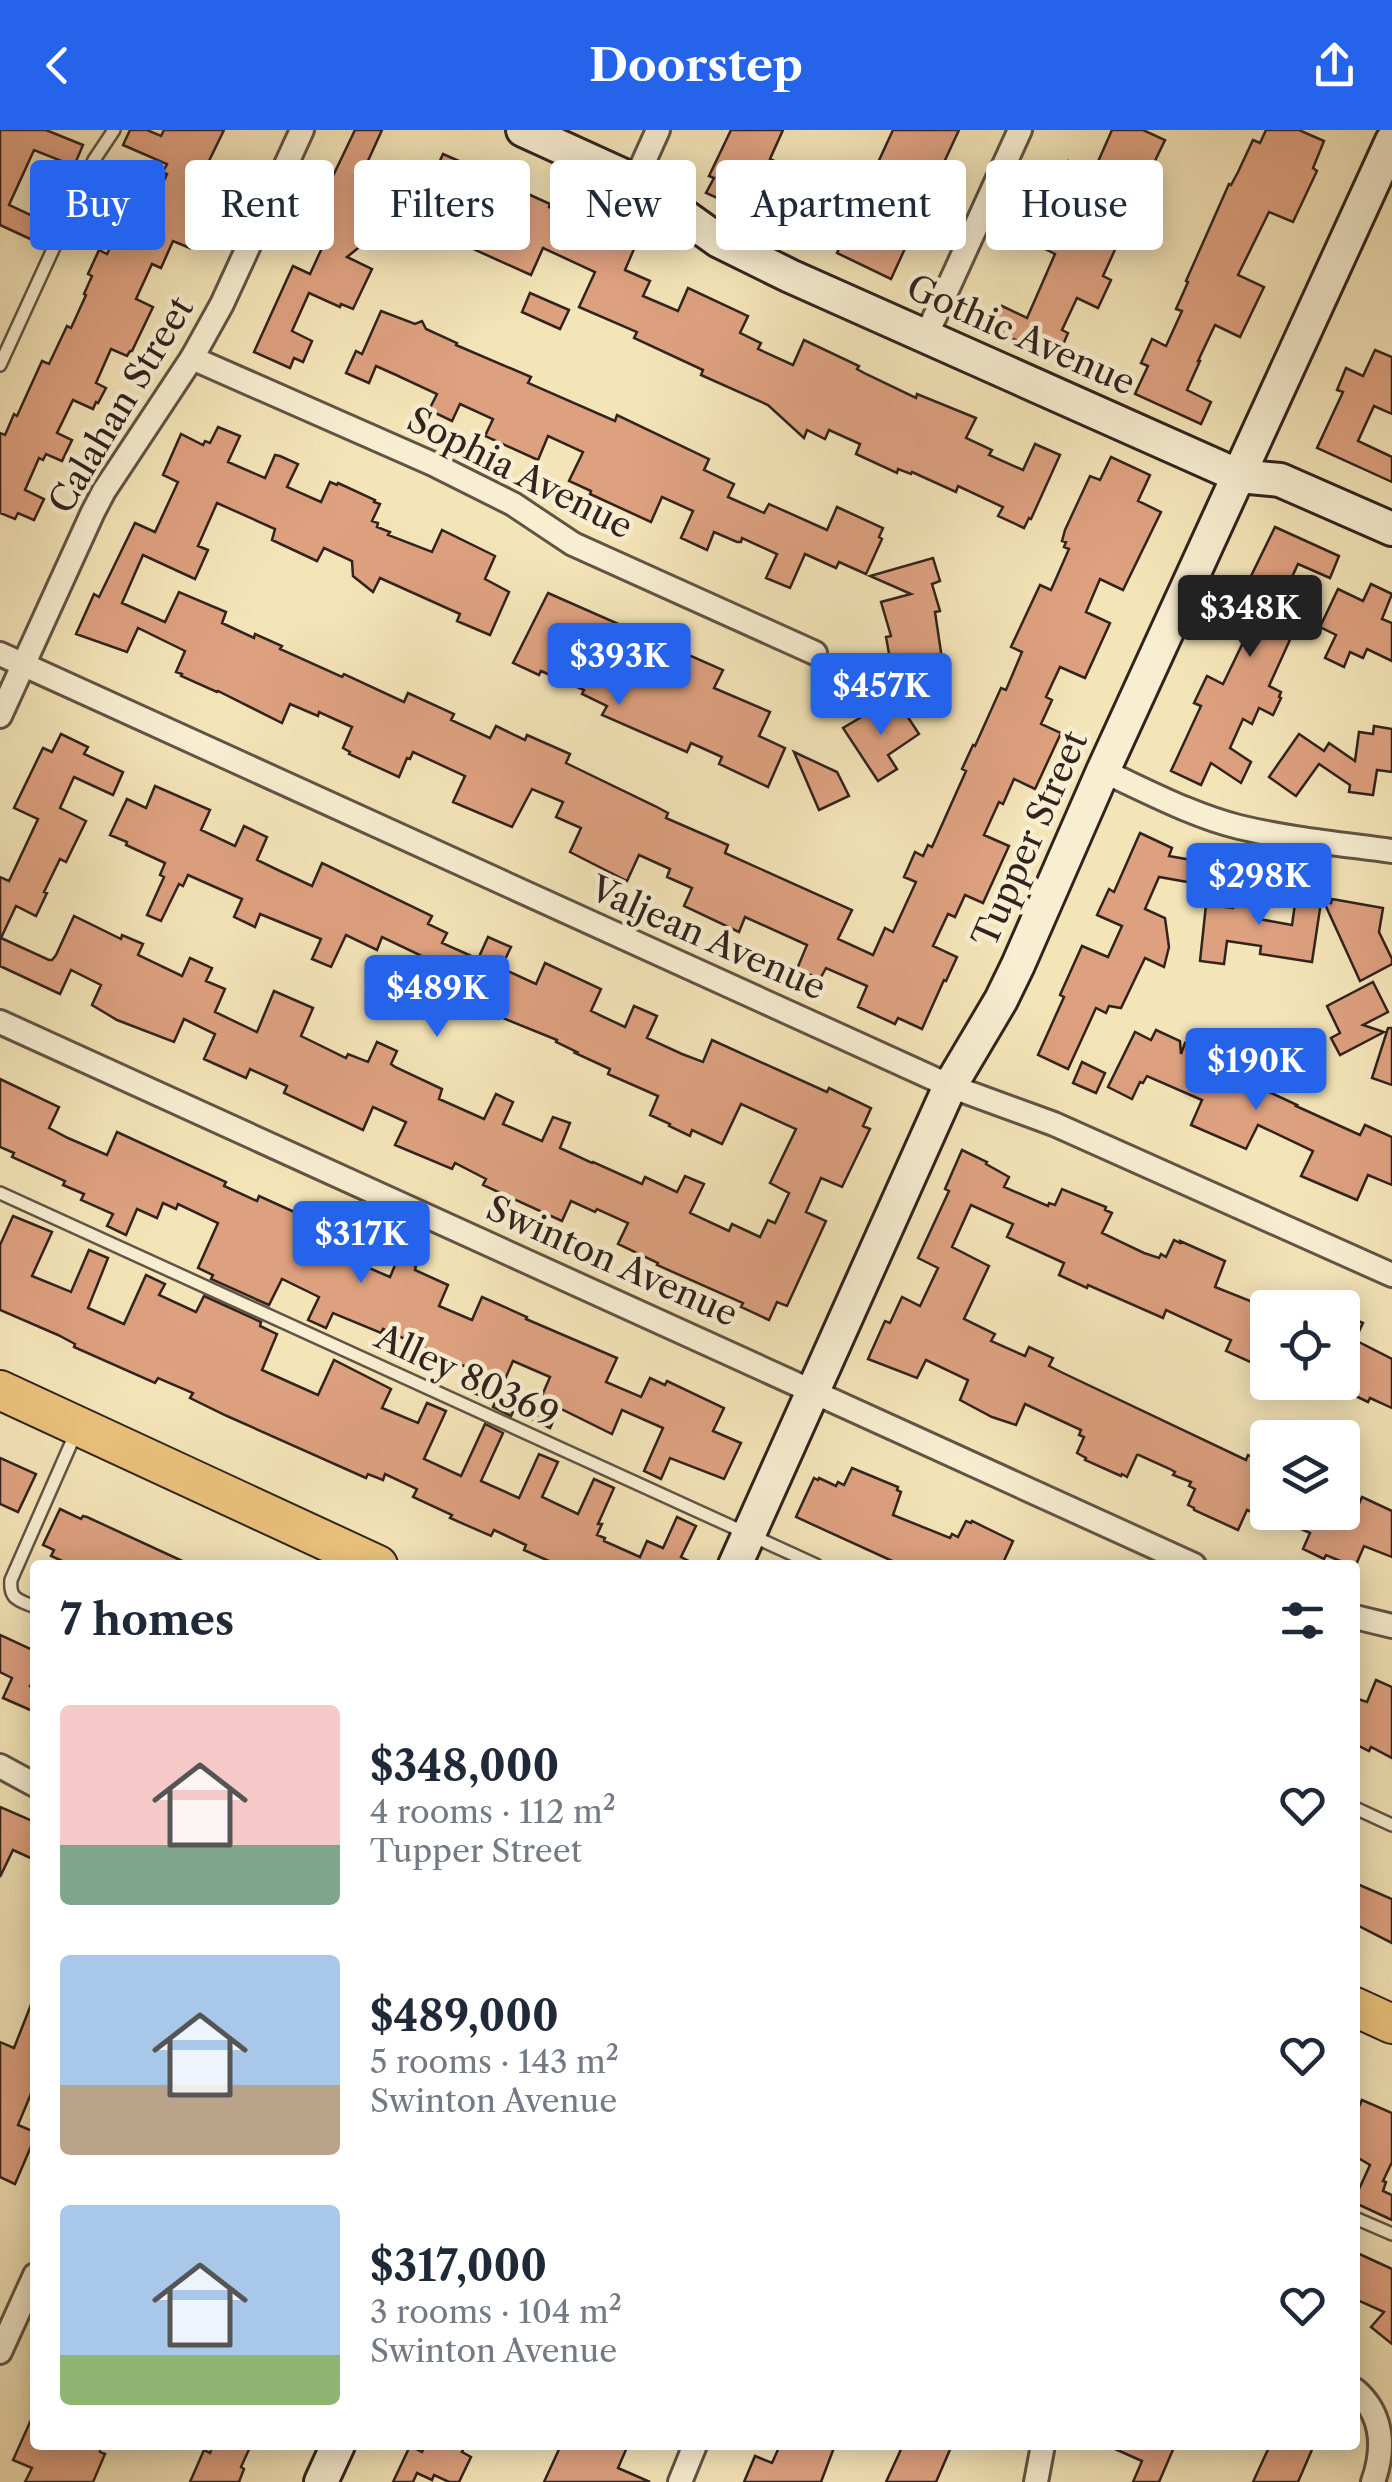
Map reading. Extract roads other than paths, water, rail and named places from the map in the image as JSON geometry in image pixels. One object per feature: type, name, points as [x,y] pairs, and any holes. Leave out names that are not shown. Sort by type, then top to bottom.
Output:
[{"type":"main road","points":[[0,1390],[367,1560]]},
{"type":"main road","points":[[1360,2009],[1392,2024]]},
{"type":"street","name":"Calahan Street","points":[[0,716],[104,491],[192,358],[222,304],[302,130]]},
{"type":"street","name":"Gothic Avenue","points":[[524,130],[589,160]]},
{"type":"street","points":[[644,160],[658,130]]},
{"type":"street","points":[[926,336],[1020,130]]},
{"type":"street","name":"Tupper Street","points":[[737,1560],[950,1086],[1010,983],[1238,476],[1389,157]]},
{"type":"street","name":"Gothic Avenue","points":[[696,224],[790,276],[1238,476],[1280,480],[1392,529]]},
{"type":"street","name":"Sophia Avenue","points":[[192,358],[433,464],[514,504],[573,544],[815,654]]},
{"type":"street","name":"Valjean Avenue","points":[[0,654],[950,1086],[1054,1124],[1392,1275]]},
{"type":"street","points":[[1103,771],[1196,814],[1237,826],[1290,838],[1392,851]]},
{"type":"street","name":"Swinton Avenue","points":[[0,1022],[1183,1560]]},
{"type":"street","points":[[1360,1618],[1392,1626]]},
{"type":"street","points":[[0,1766],[30,1782]]},
{"type":"street","points":[[0,2352],[30,2286]]},
{"type":"street","points":[[1360,2395],[1376,2417],[1380,2434],[1374,2482]]},
{"type":"street","points":[[321,2482],[336,2450]]},
{"type":"street","points":[[680,2482],[694,2450]]},
{"type":"street","points":[[1036,2482],[1042,2450]]},
{"type":"lane","points":[[0,365],[94,160],[114,130]]},
{"type":"lane","name":"Alley 80369","points":[[0,1193],[805,1560]]},
{"type":"lane","points":[[30,1605],[14,1598],[11,1580],[79,1426]]},
{"type":"lane","points":[[1360,1810],[1392,1825]]},
{"type":"lane","points":[[1360,2220],[1392,2234]]}]
